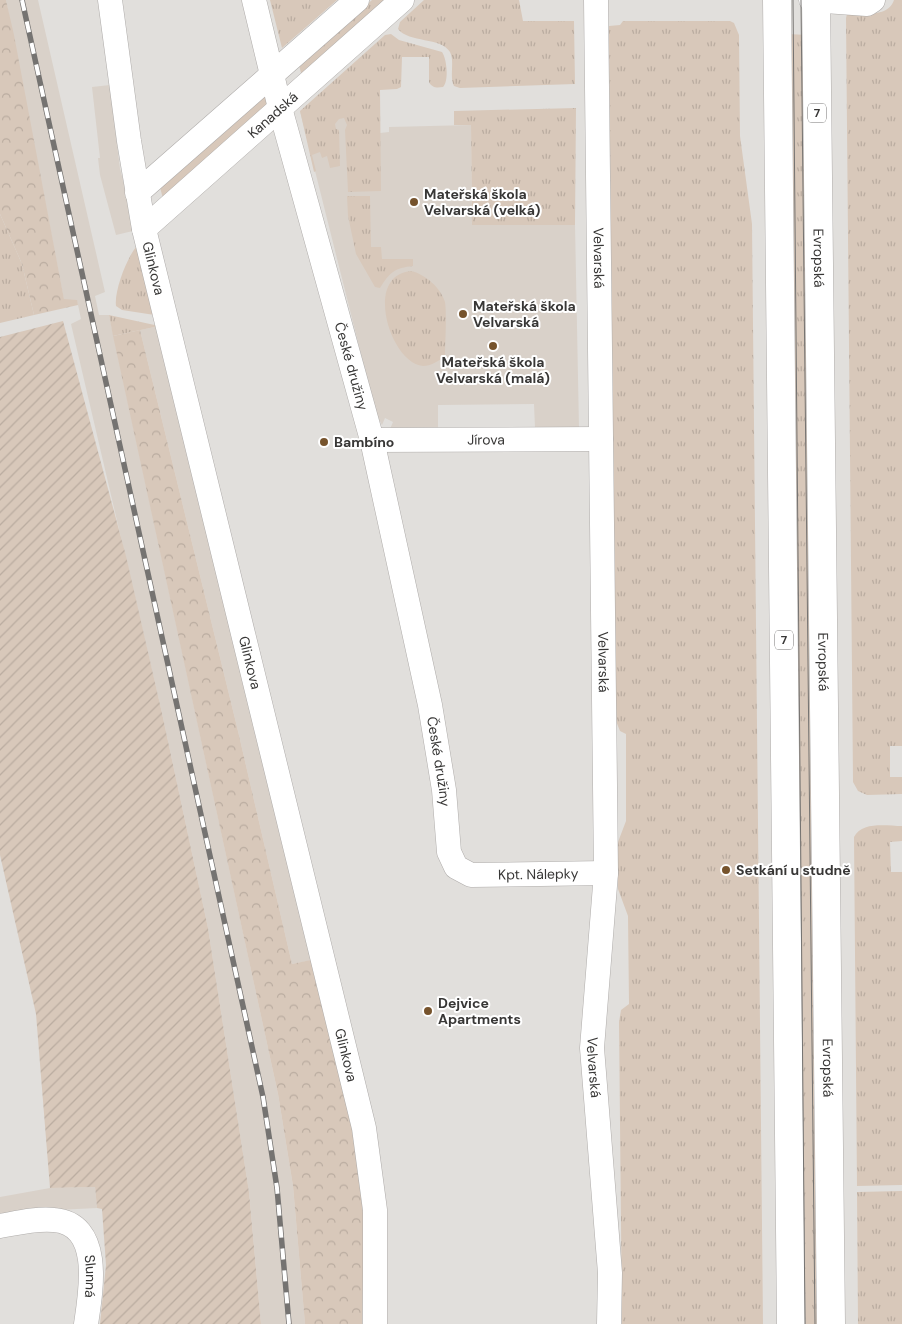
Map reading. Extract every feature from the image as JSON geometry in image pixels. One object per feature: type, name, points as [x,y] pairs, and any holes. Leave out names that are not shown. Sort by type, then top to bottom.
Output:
[{"type":"main road","name":"7","points":[[777,0],[790,1324]]},
{"type":"main road","name":"Evropská","points":[[816,0],[831,1324]]},
{"type":"street","name":"Glinkova","points":[[110,0],[137,193],[144,229],[364,1128],[375,1210],[375,1324]]},
{"type":"street","name":"České družiny","points":[[254,0],[280,108],[372,440],[430,706],[444,790],[449,852],[456,867],[471,875]]},
{"type":"street","points":[[137,193],[357,0]]},
{"type":"street","name":"Kanadská","points":[[144,229],[402,0]]},
{"type":"street","name":"Velvarská","points":[[596,0],[606,873],[592,1048],[610,1273],[609,1324]]},
{"type":"street","points":[[811,0],[867,4],[873,0]]},
{"type":"street","name":"Jírova","points":[[372,440],[601,440]]},
{"type":"street","name":"Kpt. Nálepky","points":[[471,875],[606,873]]},
{"type":"street","name":"Slunná","points":[[0,1226],[52,1219],[61,1221],[78,1231],[85,1240],[91,1262],[86,1324]]},
{"type":"shaded area","points":[[6,0],[38,0],[105,292],[95,296],[99,315],[109,315],[278,1094],[293,1186],[305,1324],[261,1324],[249,1192],[208,928],[162,713],[71,324],[81,319],[78,305],[76,300],[64,300]]},
{"type":"shaded area","points":[[110,85],[120,169],[137,230],[116,235],[100,175],[98,158],[100,158],[92,87]]},
{"type":"shaded area","name":"Mateřská škola Velvarská","points":[[380,89],[380,133],[389,132],[389,127],[471,125],[472,225],[575,225],[579,428],[535,428],[534,404],[438,405],[438,429],[390,429],[393,422],[385,418],[382,425],[376,414],[300,111]]},
{"type":"shaded area","points":[[159,326],[312,960],[292,964],[238,731],[140,330]]},
{"type":"shaded area","points":[[95,1187],[97,1208],[57,1210],[0,1220],[0,1197],[50,1188]]},
{"type":"green space","points":[[0,0],[6,0],[14,35],[64,299],[77,300],[78,305],[34,315],[22,264],[0,214]]},
{"type":"green space","points":[[270,0],[337,0],[282,48]]},
{"type":"green space","points":[[372,0],[389,0],[302,77],[299,65]]},
{"type":"green space","points":[[424,0],[519,0],[523,21],[574,21],[575,84],[460,88],[454,86],[452,60],[450,52],[446,47],[410,36],[398,29],[400,22]]},
{"type":"green space","points":[[894,0],[902,0],[902,746],[890,746],[890,777],[902,777],[902,794],[867,795],[858,791],[853,782],[846,18],[847,14],[881,12],[891,6]]},
{"type":"green space","points":[[623,21],[730,21],[734,23],[739,35],[740,136],[752,224],[763,1324],[622,1324],[619,1022],[621,1010],[629,1004],[628,916],[618,889],[618,842],[626,821],[626,734],[620,731],[616,721],[609,26],[620,25]]},
{"type":"green space","points":[[391,34],[399,40],[442,52],[447,75],[445,84],[443,87],[435,87],[430,84],[429,57],[402,57],[401,87],[380,90],[381,191],[348,192],[345,130],[347,125],[344,118],[339,119],[335,124],[336,129],[339,130],[340,166],[330,168],[327,156],[322,158],[320,152],[312,155],[316,171],[314,172],[300,111],[385,35]]},
{"type":"green space","points":[[788,34],[807,35],[820,1324],[801,1324]]},
{"type":"green space","points":[[265,94],[274,100],[163,199],[160,187]]},
{"type":"green space","points":[[576,108],[575,225],[472,225],[471,125],[454,125],[454,111]]},
{"type":"green space","points":[[347,196],[370,196],[371,247],[381,247],[382,259],[413,259],[413,266],[394,272],[380,288],[375,287],[356,254],[348,216]]},
{"type":"green space","points":[[0,214],[22,264],[34,315],[0,323]]},
{"type":"green space","points":[[137,246],[161,316],[122,310],[116,306],[117,292],[122,274]]},
{"type":"green space","points":[[411,271],[422,275],[432,282],[445,302],[445,357],[426,366],[411,361],[400,350],[392,336],[387,319],[385,302],[388,287],[396,276]]},
{"type":"green space","points":[[109,315],[159,326],[113,336]]},
{"type":"green space","points":[[63,321],[126,556],[208,928],[249,1192],[261,1324],[100,1324],[106,1265],[102,1209],[97,1208],[95,1187],[50,1188],[36,1014],[0,855],[0,337]]},
{"type":"green space","points":[[140,330],[238,731],[292,964],[315,959],[354,1130],[364,1226],[362,1324],[305,1324],[293,1186],[278,1094],[113,336]]},
{"type":"green space","points":[[869,826],[902,826],[902,841],[890,842],[891,872],[902,872],[902,1185],[857,1186],[854,837],[858,832]]},
{"type":"green space","points":[[902,1191],[902,1324],[858,1324],[857,1192]]},
{"type":"tram line","points":[[793,0],[805,1324]]},
{"type":"tram line","points":[[801,0],[815,1324]]},
{"type":"railway","points":[[22,0],[263,1097],[277,1188],[289,1324]]},
{"type":"place","name":"Mateřská škola Velvarská (velká)","points":[[414,202]]},
{"type":"place","name":"Mateřská škola Velvarská","points":[[463,314]]},
{"type":"place","name":"Mateřská škola Velvarská (malá)","points":[[493,346]]},
{"type":"place","name":"Bambíno","points":[[324,442]]},
{"type":"place","name":"Setkání u studně","points":[[726,870]]},
{"type":"place","name":"Dejvice Apartments","points":[[428,1011]]}]
